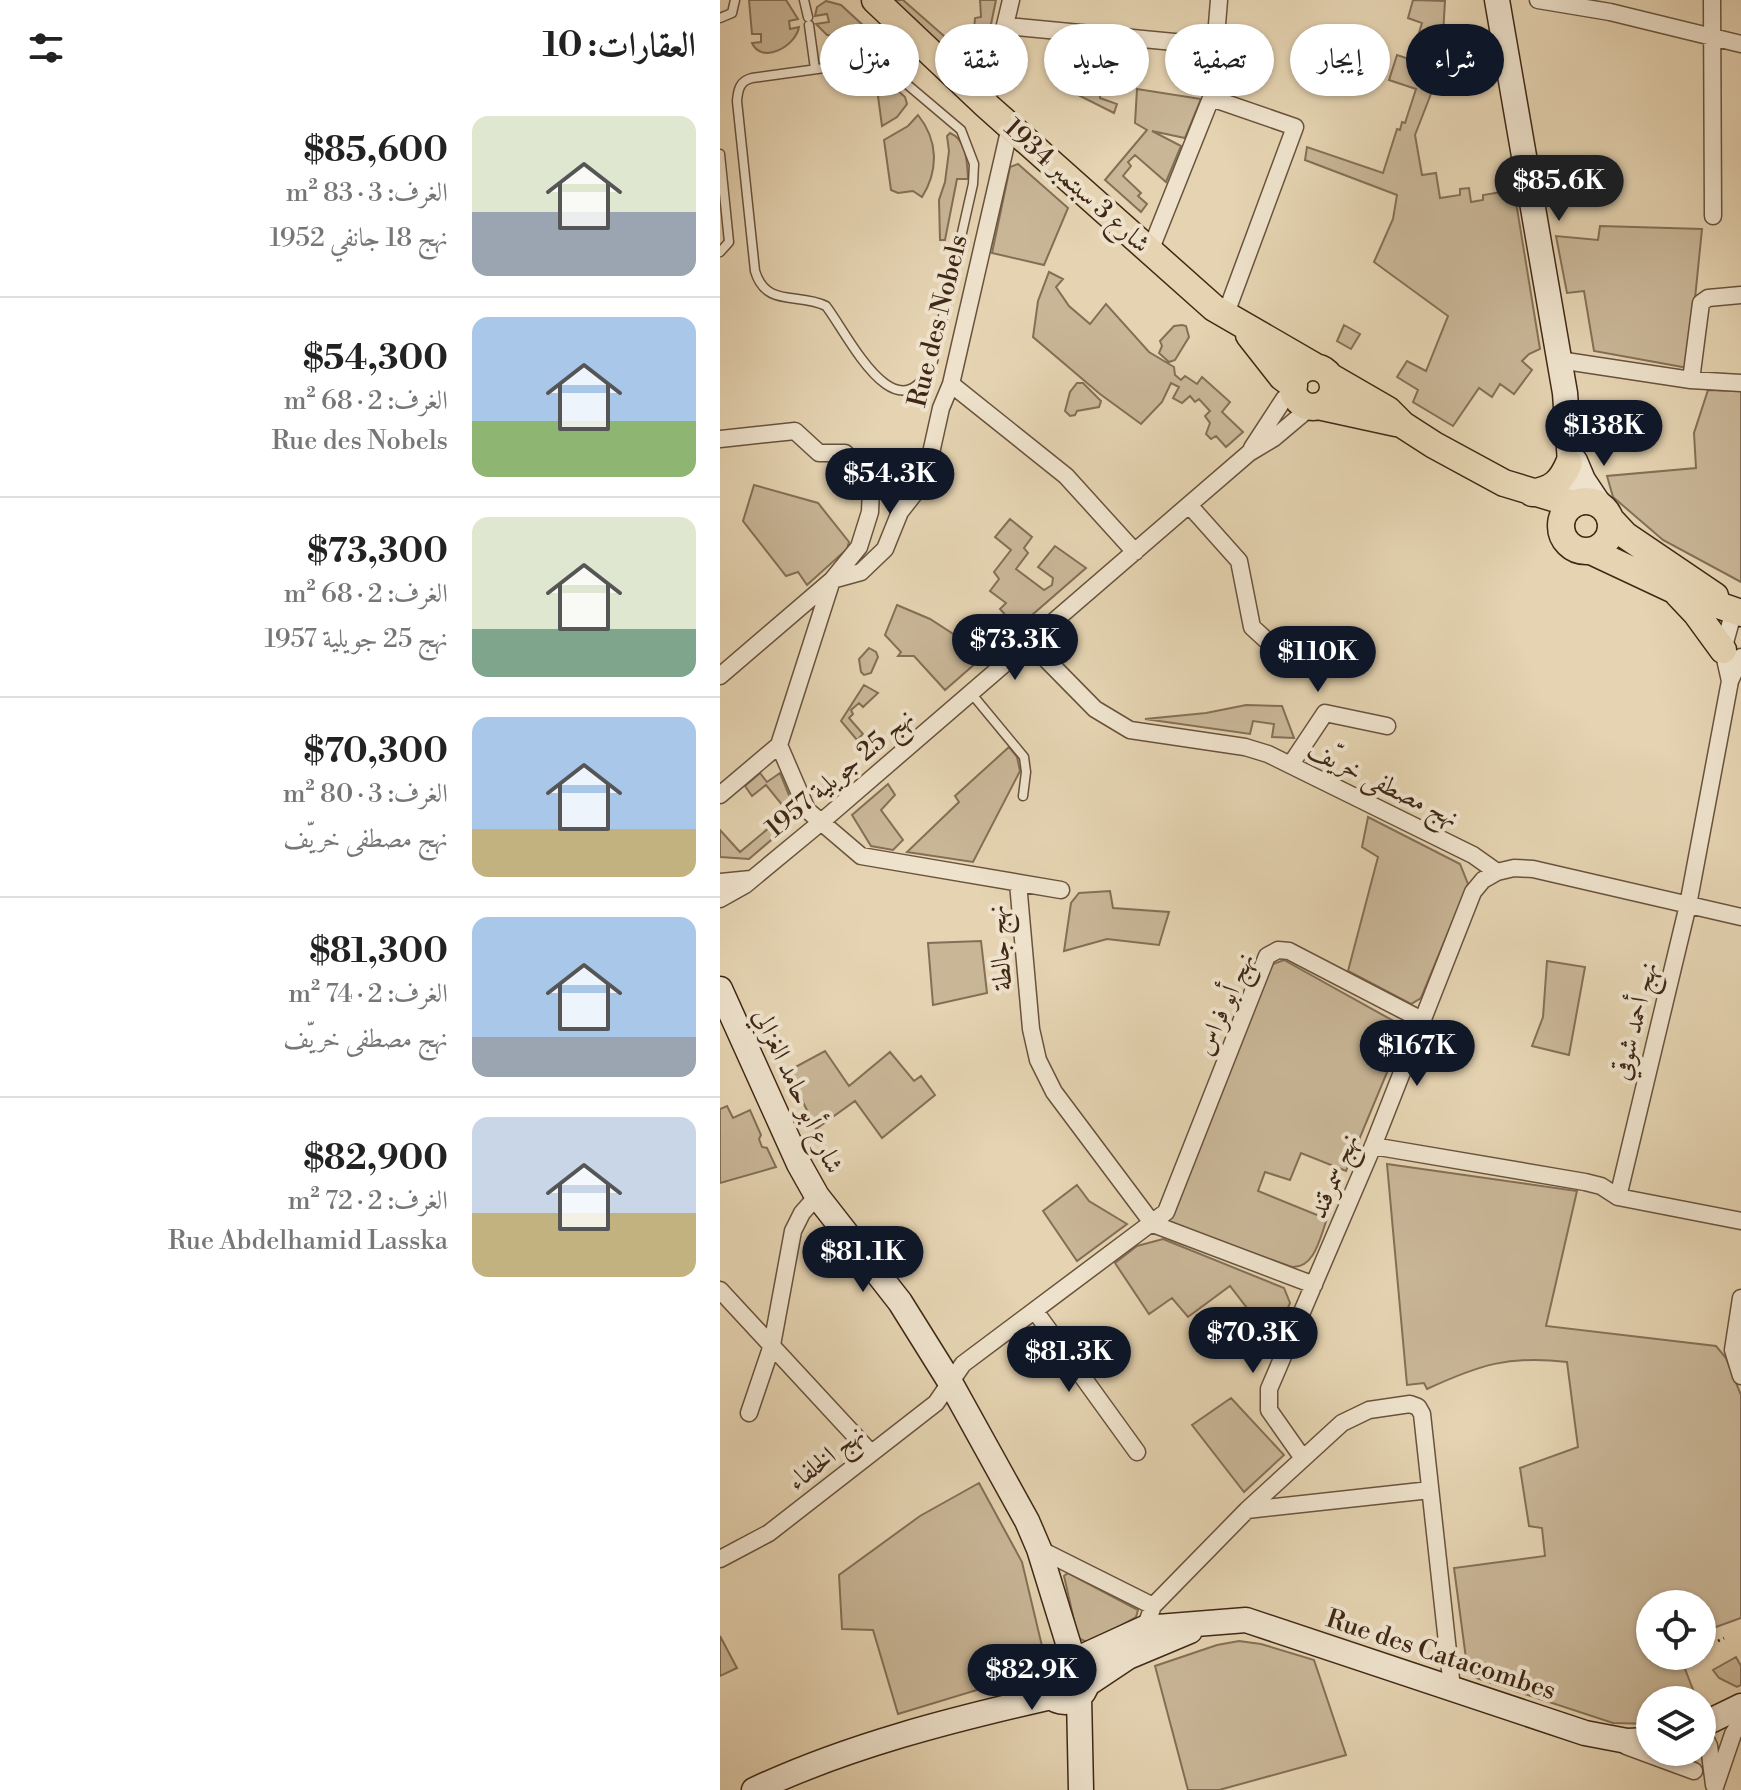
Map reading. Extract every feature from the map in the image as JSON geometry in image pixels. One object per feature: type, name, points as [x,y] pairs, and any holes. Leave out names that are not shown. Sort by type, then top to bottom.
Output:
[{"type":"main road","points":[[1497,0],[1559,360],[1573,504],[1563,515],[1560,530],[1563,537]]},
{"type":"main road","name":"شارع 3 سبتمبر 1934","points":[[877,4],[1010,127],[1232,320],[1282,377],[1304,397]]},
{"type":"main road","name":"شارع 3 سبتمبر 1934","points":[[1232,320],[1388,410],[1403,425]]},
{"type":"main road","points":[[1304,397],[1332,395],[1324,372]]},
{"type":"main road","points":[[1304,397],[1403,425],[1504,483],[1533,506],[1577,550],[1591,551],[1672,589],[1738,611]]},
{"type":"main road","points":[[1532,493],[1556,485],[1563,478],[1570,458]]},
{"type":"main road","points":[[1570,458],[1605,512],[1625,535],[1738,611]]},
{"type":"main road","points":[[1504,483],[1573,504],[1586,501],[1605,512]]},
{"type":"main road","points":[[1591,551],[1608,539],[1605,512]]},
{"type":"main road","points":[[1672,589],[1732,654]]},
{"type":"main road","name":"شارع أبو حامد الغزالي","points":[[720,989],[799,1164],[817,1196],[900,1302],[950,1382],[1027,1521],[1049,1584],[1080,1787]]},
{"type":"main road","name":"Rue des Catacombes","points":[[754,1790],[807,1765],[984,1712],[1065,1679],[1150,1627],[1214,1621],[1256,1622],[1606,1738],[1636,1739]]},
{"type":"main road","points":[[1716,1718],[1741,1706]]},
{"type":"street","points":[[1007,24],[1011,0]]},
{"type":"street","points":[[1217,24],[1219,0]]},
{"type":"street","points":[[1538,0],[1610,12],[1741,44]]},
{"type":"street","points":[[1712,0],[1713,216]]},
{"type":"street","points":[[1028,28],[1165,41]]},
{"type":"street","points":[[986,105],[988,96]]},
{"type":"street","points":[[1150,251],[1211,98],[1295,127],[1232,320]]},
{"type":"street","name":"Rue des Nobels","points":[[832,580],[861,572],[885,549],[900,512],[925,480],[941,408],[951,384],[1010,127]]},
{"type":"street","points":[[1691,380],[1701,303],[1708,298],[1741,295]]},
{"type":"street","points":[[1559,360],[1691,380],[1741,383]]},
{"type":"street","points":[[951,384],[1066,476],[1135,552]]},
{"type":"street","name":"نهج 25 جويلية 1957","points":[[1249,453],[1284,399],[1304,397]]},
{"type":"street","name":"نهج 25 جويلية 1957","points":[[720,899],[752,879],[820,823],[1249,453],[1274,438],[1304,397]]},
{"type":"street","points":[[720,439],[795,431],[819,453],[845,453],[867,477],[872,502],[865,528],[849,562],[720,676]]},
{"type":"street","points":[[1189,505],[1239,561],[1252,627],[1265,639]]},
{"type":"street","points":[[720,795],[779,745],[832,580]]},
{"type":"street","name":"نهج أحمد شوقي","points":[[1618,1197],[1688,905],[1730,681],[1738,611]]},
{"type":"street","name":"نهج مصطفى خريّف","points":[[1030,643],[1095,709],[1130,730],[1245,747],[1291,764],[1473,855],[1497,872]]},
{"type":"street","points":[[1291,764],[1325,713],[1387,726]]},
{"type":"street","name":"نهج جالطة","points":[[779,745],[807,810],[853,851],[868,859],[1018,883],[1031,1029],[1038,1060],[1054,1092],[1153,1224]]},
{"type":"street","points":[[1497,872],[1533,869],[1741,917]]},
{"type":"street","name":"نهج سمرقند","points":[[1302,1457],[1274,1420],[1267,1399],[1269,1389],[1373,1146],[1473,892],[1483,880],[1497,872]]},
{"type":"street","points":[[720,882],[752,879]]},
{"type":"street","points":[[1018,883],[1061,890]]},
{"type":"street","name":"نهج أبو فراس","points":[[1153,1224],[1166,1212],[1267,956],[1278,950],[1289,951],[1422,1020]]},
{"type":"street","points":[[1373,1146],[1585,1182],[1601,1186],[1618,1197],[1741,1221]]},
{"type":"street","points":[[749,1413],[772,1345],[793,1231],[802,1213],[817,1196]]},
{"type":"street","points":[[950,1382],[963,1364],[1153,1224],[1314,1285]]},
{"type":"street","points":[[720,1290],[871,1453]]},
{"type":"street","points":[[1741,1298],[1733,1350],[1741,1376]]},
{"type":"street","points":[[1035,1311],[1137,1452]]},
{"type":"street","name":"نهج الخلفاء","points":[[720,1559],[769,1533],[936,1403],[950,1382]]},
{"type":"street","points":[[1039,1549],[1150,1627],[1247,1510],[1302,1457],[1356,1414],[1414,1405],[1422,1414],[1452,1688]]},
{"type":"street","points":[[1247,1510],[1430,1490]]},
{"type":"street","points":[[1713,1789],[1733,1734],[1741,1721]]},
{"type":"street","points":[[1606,1738],[1694,1771]]},
{"type":"street","points":[[1690,1766],[1713,1789]]},
{"type":"street","points":[[1711,1766],[1713,1789]]},
{"type":"lane","points":[[720,18],[732,13],[735,0]]},
{"type":"lane","points":[[804,0],[815,69]]},
{"type":"lane","points":[[861,63],[882,66],[961,130],[971,154],[973,184],[933,361],[921,383],[914,389],[897,390],[883,383],[866,366],[826,306],[771,294],[759,284],[755,271],[738,93],[745,80],[815,69],[861,63]]},
{"type":"lane","points":[[720,154],[729,242],[720,252]]},
{"type":"lane","points":[[971,693],[1024,757],[1023,796]]},
{"type":"path","points":[[1718,1641],[1724,1638]]},
{"type":"shaded area","points":[[749,0],[786,0],[798,19],[789,21],[790,29],[799,27],[792,41],[770,53],[757,49],[752,43],[761,42],[761,34],[752,34]]},
{"type":"shaded area","points":[[890,0],[903,0],[935,28],[935,40]]},
{"type":"shaded area","points":[[980,0],[996,0],[991,24],[974,24],[975,18],[981,17]]},
{"type":"shaded area","points":[[1413,0],[1445,1],[1444,24],[1422,24],[1408,18]]},
{"type":"shaded area","points":[[826,1],[841,5],[862,24],[820,24],[820,28],[816,24],[829,22],[827,14],[815,16],[817,7]]},
{"type":"shaded area","points":[[1397,55],[1406,58],[1406,86],[1390,80]]},
{"type":"shaded area","points":[[1149,91],[1165,93],[1165,96],[1201,99],[1185,138],[1152,131],[1181,146],[1166,182],[1135,155],[1128,162],[1131,166],[1123,176],[1141,193],[1138,196],[1147,204],[1141,212],[1105,180],[1147,130],[1135,123],[1137,96],[1149,96]]},
{"type":"shaded area","points":[[878,96],[904,96],[907,104],[897,117],[882,126]]},
{"type":"shaded area","points":[[1080,96],[1100,96],[1117,104],[1114,113]]},
{"type":"shaded area","points":[[1414,96],[1430,96],[1415,135],[1422,175],[1436,173],[1440,198],[1460,195],[1460,189],[1469,188],[1471,202],[1483,200],[1483,195],[1514,190],[1540,349],[1522,361],[1532,370],[1514,394],[1500,384],[1492,397],[1479,388],[1453,426],[1413,402],[1418,390],[1397,377],[1407,361],[1426,371],[1448,316],[1374,262],[1393,219],[1397,195],[1305,160],[1307,147],[1383,173],[1397,129],[1400,130],[1402,122],[1405,123]]},
{"type":"shaded area","points":[[918,115],[933,145],[934,155],[928,187],[922,197],[913,191],[898,193],[891,190],[884,140],[908,126]]},
{"type":"shaded area","points":[[950,133],[963,146],[968,179],[957,179],[945,240],[940,240],[939,200],[945,182],[949,151],[947,136]]},
{"type":"shaded area","points":[[1018,164],[1068,208],[1044,265],[992,253],[1010,167]]},
{"type":"shaded area","points":[[1600,226],[1702,229],[1688,368],[1594,351],[1584,291],[1567,293],[1556,236],[1598,240]]},
{"type":"shaded area","points":[[1049,272],[1063,279],[1056,287],[1069,306],[1090,324],[1106,304],[1149,352],[1174,367],[1175,375],[1181,380],[1185,376],[1197,384],[1202,377],[1230,402],[1222,412],[1243,432],[1226,447],[1216,436],[1211,439],[1206,434],[1210,423],[1205,416],[1210,411],[1199,399],[1195,402],[1190,396],[1182,403],[1173,398],[1179,387],[1171,383],[1162,402],[1141,424],[1100,394],[1033,337],[1038,301]]},
{"type":"shaded area","points":[[1344,325],[1360,334],[1351,349],[1337,341]]},
{"type":"shaded area","points":[[1174,326],[1186,326],[1189,337],[1175,360],[1169,362],[1159,353],[1162,346],[1160,341]]},
{"type":"shaded area","points":[[1077,383],[1083,383],[1101,401],[1099,407],[1077,411],[1070,416],[1065,411],[1070,392]]},
{"type":"shaded area","points":[[1708,390],[1741,391],[1741,582],[1663,540],[1613,497],[1607,476],[1696,468],[1694,433]]},
{"type":"shaded area","points":[[754,485],[818,503],[849,542],[847,549],[807,585],[798,572],[786,576],[743,521]]},
{"type":"shaded area","points":[[1010,519],[1032,537],[1024,548],[1028,553],[1016,569],[1044,590],[1052,585],[1053,578],[1038,567],[1055,546],[1086,568],[1017,628],[1000,609],[1006,603],[990,591],[999,579],[994,572],[1011,550],[995,537]]},
{"type":"shaded area","points":[[897,605],[930,619],[984,656],[945,690],[914,656],[898,656],[901,652],[885,635]]},
{"type":"shaded area","points":[[869,648],[878,657],[871,673],[864,675],[859,659]]},
{"type":"shaded area","points":[[864,685],[878,693],[863,707],[859,703],[851,710],[853,714],[849,718],[863,734],[857,740],[841,721]]},
{"type":"shaded area","points":[[1246,705],[1282,706],[1294,738],[1272,737],[1274,724],[1253,721],[1250,734],[1145,719],[1206,713]]},
{"type":"shaded area","points":[[1009,747],[1017,757],[1020,771],[973,862],[907,852],[959,802],[955,796]]},
{"type":"shaded area","points":[[760,773],[767,782],[780,773],[798,817],[749,859],[720,857],[720,830],[740,852],[788,812],[766,785],[752,796],[745,786]]},
{"type":"shaded area","points":[[888,784],[895,795],[881,810],[903,840],[893,850],[871,846],[852,815]]},
{"type":"shaded area","points":[[1368,817],[1460,864],[1468,884],[1421,998],[1411,1004],[1348,971],[1378,857],[1362,847]]},
{"type":"shaded area","points":[[1110,891],[1113,908],[1169,912],[1159,945],[1107,939],[1064,951],[1071,903],[1079,893]]},
{"type":"shaded area","points":[[981,941],[987,993],[933,1005],[928,943]]},
{"type":"shaded area","points":[[1284,960],[1399,1024],[1403,1034],[1346,1171],[1301,1153],[1290,1180],[1265,1172],[1258,1191],[1327,1219],[1311,1257],[1300,1266],[1292,1267],[1168,1222],[1268,966]]},
{"type":"shaded area","points":[[1547,961],[1585,967],[1569,1055],[1532,1046],[1543,1017]]},
{"type":"shaded area","points":[[825,1051],[849,1086],[890,1052],[914,1081],[921,1076],[935,1095],[882,1138],[855,1101],[816,1129],[788,1071]]},
{"type":"shaded area","points":[[727,1106],[733,1118],[750,1110],[761,1135],[762,1147],[767,1148],[776,1167],[720,1183],[720,1109]]},
{"type":"shaded area","points":[[1387,1164],[1577,1191],[1546,1326],[1716,1346],[1726,1358],[1741,1395],[1741,1618],[1716,1627],[1716,1590],[1636,1590],[1636,1670],[1685,1670],[1692,1686],[1636,1686],[1636,1724],[1613,1723],[1476,1678],[1467,1666],[1454,1568],[1545,1556],[1542,1528],[1529,1526],[1520,1468],[1578,1447],[1567,1362],[1511,1361],[1479,1368],[1427,1389],[1424,1383],[1407,1385]]},
{"type":"shaded area","points":[[1077,1185],[1089,1201],[1127,1224],[1077,1261],[1043,1211]]},
{"type":"shaded area","points":[[1163,1239],[1284,1288],[1290,1303],[1273,1342],[1230,1286],[1188,1317],[1172,1298],[1149,1314],[1115,1263],[1137,1246]]},
{"type":"shaded area","points":[[1231,1398],[1284,1455],[1244,1492],[1192,1425]]},
{"type":"shaded area","points":[[979,1483],[1022,1562],[1042,1646],[1026,1675],[898,1714],[873,1630],[842,1629],[839,1575],[920,1516]]},
{"type":"shaded area","points":[[1068,1573],[1138,1610],[1136,1617],[1089,1643],[1078,1638],[1064,1576]]},
{"type":"shaded area","points":[[720,1636],[737,1668],[720,1676]]},
{"type":"shaded area","points":[[1239,1641],[1261,1644],[1314,1660],[1346,1755],[1219,1790],[1188,1790],[1155,1666],[1217,1645]]},
{"type":"shaded area","points":[[1736,1657],[1741,1666],[1741,1685],[1737,1687],[1719,1678],[1713,1670]]}]
